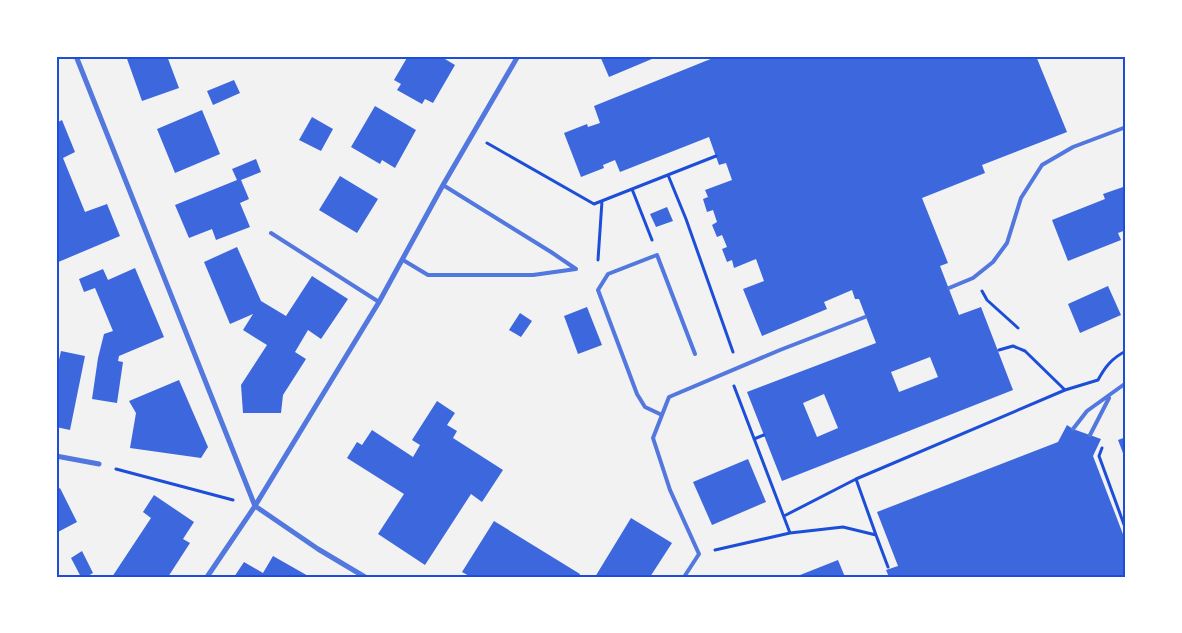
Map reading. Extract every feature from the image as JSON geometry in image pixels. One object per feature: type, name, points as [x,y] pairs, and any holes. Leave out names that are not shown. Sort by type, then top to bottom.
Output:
[{"type":"street","points":[[76,56],[255,506],[318,550],[365,577]]},
{"type":"street","points":[[207,577],[255,506],[379,302],[443,185],[518,56]]},
{"type":"street","points":[[56,456],[99,464]]},
{"type":"lane","points":[[949,288],[973,278],[993,262],[1006,243],[1021,198],[1042,165],[1072,147],[1126,127]]},
{"type":"lane","points":[[403,260],[428,274],[533,275],[576,269],[443,185]]},
{"type":"lane","points":[[271,233],[379,302]]},
{"type":"lane","points":[[662,415],[645,407],[637,394],[598,290],[608,274],[658,255],[695,354]]},
{"type":"lane","points":[[684,577],[699,554],[674,498],[653,438],[669,397],[728,371],[865,317]]},
{"type":"lane","points":[[1074,429],[1087,411],[1126,383]]},
{"type":"lane","points":[[1090,435],[1110,396]]},
{"type":"path","points":[[473,135],[594,204],[716,156]]},
{"type":"path","points":[[668,175],[686,219],[735,357],[728,371],[790,533]]},
{"type":"path","points":[[632,189],[658,255]]},
{"type":"path","points":[[596,264],[599,258],[602,201]]},
{"type":"path","points":[[973,278],[987,300],[1018,328]]},
{"type":"path","points":[[999,350],[1013,346],[1025,351],[1065,390]]},
{"type":"path","points":[[784,516],[856,479],[1065,390],[1098,380],[1105,366],[1117,355],[1126,351]]},
{"type":"path","points":[[1088,383],[1098,404]]},
{"type":"path","points":[[1101,413],[1109,432],[1099,456],[1126,530]]},
{"type":"path","points":[[754,439],[764,435]]},
{"type":"path","points":[[99,464],[255,506]]},
{"type":"path","points":[[856,479],[888,567]]},
{"type":"path","points":[[699,554],[790,533],[843,527],[876,535]]},
{"type":"building","points":[[126,56],[167,56],[179,88],[142,101]]},
{"type":"building","points":[[408,56],[440,56],[455,65],[433,103],[425,99],[422,104],[397,90],[401,84],[394,80]]},
{"type":"building","points":[[600,56],[659,56],[609,77]]},
{"type":"building","points":[[718,56],[1036,56],[1067,132],[982,165],[985,173],[922,198],[948,263],[940,266],[959,315],[981,307],[1013,390],[782,481],[747,392],[876,343],[859,299],[855,299],[852,290],[824,302],[827,309],[762,336],[743,289],[764,281],[756,259],[734,268],[732,260],[727,262],[722,249],[727,247],[722,235],[717,237],[712,225],[717,222],[713,210],[707,212],[703,199],[708,197],[705,190],[732,180],[726,163],[719,165],[709,137],[620,172],[615,160],[603,165],[604,168],[581,177],[564,133],[587,124],[588,127],[600,123],[594,106]],"holes":[[[930,357],[938,377],[899,392],[891,372]],[[824,394],[838,428],[817,437],[803,403]]]},
{"type":"building","points":[[234,80],[240,93],[213,105],[207,91]]},
{"type":"building","points":[[375,106],[416,130],[395,168],[382,160],[380,164],[351,147]]},
{"type":"building","points":[[202,110],[220,154],[175,173],[157,129]]},
{"type":"building","points":[[312,117],[333,129],[321,151],[299,140]]},
{"type":"building","points":[[62,120],[75,152],[63,158],[85,212],[107,204],[120,236],[56,263],[56,123]]},
{"type":"building","points":[[256,159],[261,172],[241,180],[249,199],[240,203],[250,227],[216,240],[212,229],[189,238],[175,205],[237,180],[232,169]]},
{"type":"building","points":[[340,176],[378,199],[357,233],[319,210]]},
{"type":"building","points":[[1126,186],[1126,230],[1118,233],[1121,240],[1068,261],[1052,220],[1105,199],[1103,194]]},
{"type":"building","points":[[667,207],[673,221],[656,227],[650,214]]},
{"type":"building","points":[[237,247],[261,301],[286,316],[312,276],[348,299],[321,339],[308,330],[295,352],[306,359],[283,395],[281,413],[243,413],[241,385],[267,345],[243,330],[253,314],[230,324],[204,262]]},
{"type":"building","points":[[135,268],[164,337],[119,356],[118,361],[123,362],[117,403],[92,399],[98,358],[104,334],[113,331],[95,288],[84,292],[79,279],[103,269],[108,280]]},
{"type":"building","points":[[1108,286],[1121,315],[1080,333],[1068,304]]},
{"type":"building","points":[[587,307],[602,345],[578,354],[564,316]]},
{"type":"building","points":[[520,313],[532,321],[521,337],[509,330]]},
{"type":"building","points":[[61,351],[85,356],[70,430],[56,427],[56,373]]},
{"type":"building","points":[[179,380],[208,447],[201,458],[130,448],[136,413],[129,401]]},
{"type":"building","points":[[437,401],[455,413],[447,425],[457,431],[453,438],[503,470],[482,502],[471,494],[425,565],[378,534],[404,494],[347,458],[357,442],[362,445],[372,430],[413,457],[420,445],[412,440]]},
{"type":"building","points":[[1067,425],[1101,439],[1093,456],[1126,542],[1126,577],[889,577],[886,570],[898,566],[877,512],[1058,442]]},
{"type":"building","points":[[1126,437],[1126,461],[1118,440]]},
{"type":"building","points":[[748,459],[766,502],[712,525],[693,482]]},
{"type":"building","points":[[60,488],[77,522],[56,533],[56,490]]},
{"type":"building","points":[[154,495],[194,522],[183,539],[190,543],[168,577],[112,577],[151,518],[143,512]]},
{"type":"building","points":[[631,518],[672,543],[650,577],[595,577]]},
{"type":"building","points":[[494,521],[580,574],[579,577],[471,577],[462,572]]},
{"type":"building","points":[[82,551],[93,573],[86,577],[81,577],[71,558]]},
{"type":"building","points":[[273,556],[310,577],[234,577],[244,562],[263,573]]},
{"type":"building","points":[[838,560],[845,577],[795,577]]}]
